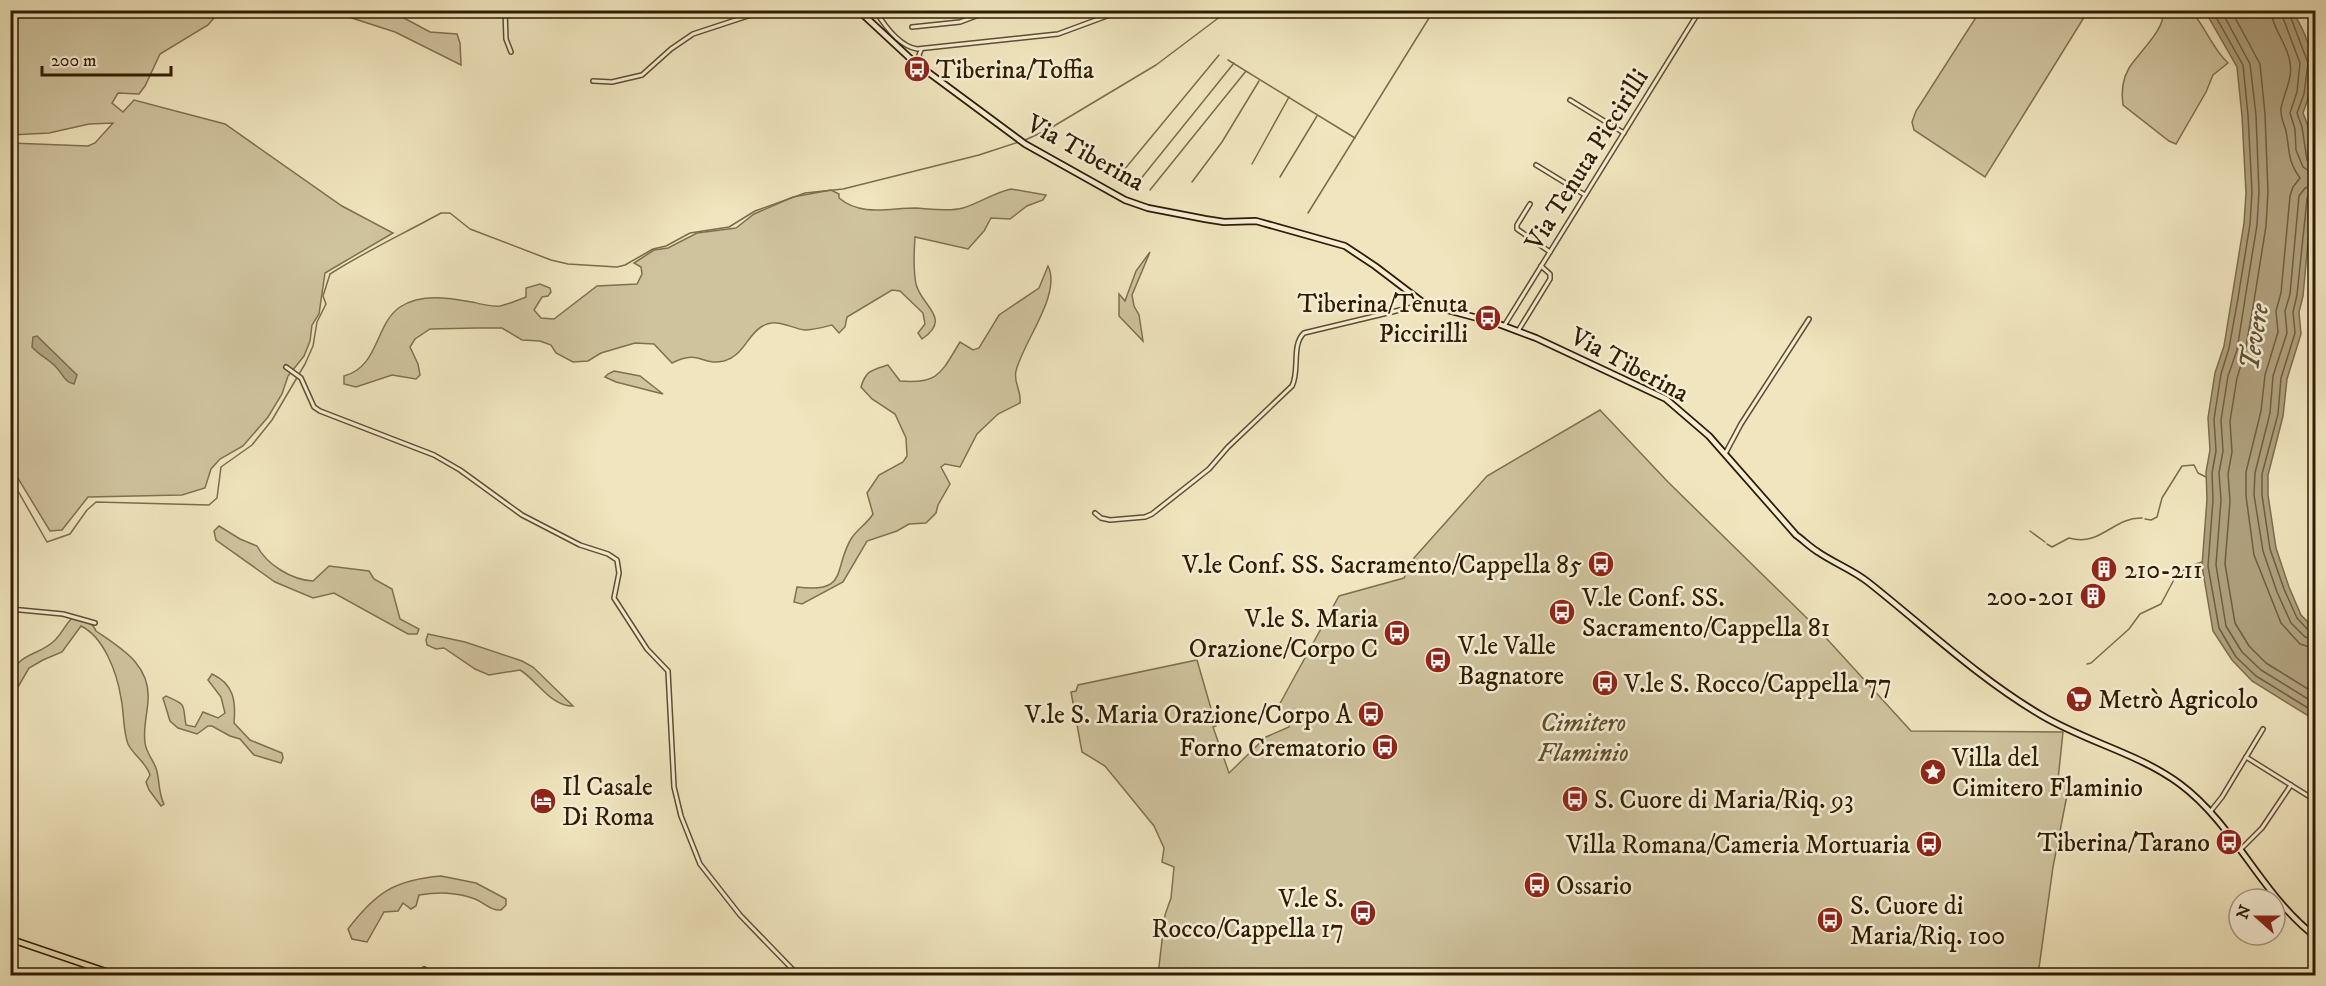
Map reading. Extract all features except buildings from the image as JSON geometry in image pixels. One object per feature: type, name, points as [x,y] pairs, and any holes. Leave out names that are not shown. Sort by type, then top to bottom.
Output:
[{"type":"main road","name":"Via Tiberina","points":[[858,10],[913,61],[1025,144],[1125,200],[1148,208],[1224,222],[1256,222],[1346,246],[1425,304],[1518,331],[1666,399],[1699,426],[1796,535],[1818,552],[1863,578],[1996,685],[2052,721],[2156,769],[2187,790],[2210,812],[2288,911],[2316,937]]},
{"type":"main road","points":[[10,939],[119,975]]},
{"type":"street","points":[[505,10],[506,39],[511,52]]},
{"type":"street","points":[[593,81],[612,82],[642,75],[671,49],[693,34],[766,10]]},
{"type":"street","points":[[875,10],[894,35],[906,46],[923,49],[1058,34],[1123,10]]},
{"type":"street","name":"Via Tenuta Piccirilli","points":[[1504,326],[1700,10]]},
{"type":"street","points":[[912,27],[960,22],[990,11]]},
{"type":"street","points":[[913,61],[923,49]]},
{"type":"street","points":[[919,56],[923,69]]},
{"type":"street","points":[[1570,100],[1623,133]]},
{"type":"street","points":[[1536,165],[1585,195]]},
{"type":"street","points":[[1530,204],[1517,225],[1517,230],[1550,252]]},
{"type":"street","points":[[1518,331],[1550,279],[1550,274],[1541,266]]},
{"type":"street","points":[[1095,513],[1101,518],[1110,520],[1148,516],[1202,475],[1292,386],[1296,375],[1298,343],[1304,333],[1425,304]]},
{"type":"street","points":[[1725,454],[1741,424],[1809,318]]},
{"type":"street","points":[[286,367],[301,378],[314,407],[320,411],[434,455],[460,470],[522,515],[570,540],[608,554],[617,560],[619,573],[614,598],[647,649],[668,671],[674,787],[681,816],[700,864],[740,915],[799,975]]},
{"type":"street","points":[[10,609],[63,614],[95,623]]},
{"type":"street","points":[[2210,812],[2222,797],[2263,729]]},
{"type":"street","points":[[2246,757],[2311,798],[2316,795]]},
{"type":"street","points":[[2240,850],[2266,823],[2291,786]]},
{"type":"street","points":[[423,975],[424,969]]},
{"type":"green space","points":[[11,11],[220,11],[208,25],[160,54],[139,94],[118,93],[112,103],[123,112],[134,100],[225,124],[342,206],[393,233],[325,273],[319,314],[312,325],[310,341],[304,356],[288,376],[282,394],[268,417],[243,446],[220,459],[211,469],[205,488],[182,495],[88,497],[62,530],[50,531],[11,470],[11,143],[88,146],[95,143],[113,123],[89,124],[49,133],[11,135]]},
{"type":"green space","points":[[330,11],[391,11],[430,32],[457,34],[460,43],[461,65],[395,32]]},
{"type":"green space","points":[[1980,11],[2088,11],[1985,177],[1914,130],[1912,122],[1916,111]]},
{"type":"green space","points":[[2163,11],[2198,11],[2196,17],[2228,63],[2213,75],[2206,92],[2176,144],[2123,105],[2122,100],[2125,77],[2133,62],[2156,33],[2163,18]]},
{"type":"green space","points":[[1011,189],[1046,195],[1043,200],[1027,206],[1010,219],[991,218],[984,231],[968,249],[915,237],[916,284],[935,318],[935,325],[931,332],[922,339],[918,333],[925,324],[923,313],[900,291],[892,290],[847,317],[845,327],[839,333],[832,325],[805,330],[778,323],[767,324],[756,331],[736,355],[724,361],[716,362],[689,357],[672,363],[654,344],[635,343],[601,353],[588,361],[573,362],[556,353],[551,345],[540,341],[522,340],[502,328],[430,329],[415,339],[410,347],[418,364],[420,375],[416,379],[392,375],[356,387],[344,384],[344,376],[364,364],[371,355],[392,314],[400,307],[417,300],[445,298],[500,306],[526,297],[526,288],[540,284],[550,288],[551,292],[548,296],[542,297],[534,310],[541,318],[554,319],[597,286],[637,284],[642,274],[641,267],[634,263],[654,250],[668,248],[697,233],[736,228],[754,214],[793,197],[831,190],[839,194],[839,198],[848,204],[866,210],[916,208],[952,210],[969,206]]},
{"type":"green space","points":[[1150,252],[1132,295],[1139,315],[1143,341],[1119,316],[1119,294],[1125,301],[1136,271]]},
{"type":"green space","points":[[1048,266],[1051,277],[1046,304],[1016,371],[1020,403],[998,414],[977,434],[960,467],[945,464],[941,467],[950,484],[936,513],[926,523],[909,524],[897,531],[867,541],[843,582],[802,604],[794,602],[797,587],[825,587],[837,577],[851,539],[873,514],[867,493],[879,475],[903,462],[907,456],[906,438],[895,414],[872,399],[861,387],[865,377],[874,370],[888,365],[900,381],[923,381],[938,374],[960,342],[973,350],[979,348],[999,315],[1039,288]]},
{"type":"green space","points":[[614,371],[640,376],[663,394],[605,377]]},
{"type":"green space","name":"Cimitero Flaminio","points":[[1600,410],[1668,482],[1817,628],[1911,731],[2063,732],[2058,780],[2069,785],[2053,867],[2038,975],[1158,975],[1165,915],[1171,898],[1174,867],[1162,862],[1164,848],[1154,826],[1105,766],[1082,752],[1071,692],[1076,691],[1078,685],[1197,660],[1216,726],[1213,727],[1229,773],[1266,737],[1289,727],[1290,719],[1278,707],[1339,596],[1404,578],[1414,558],[1487,476]]},
{"type":"green space","points":[[219,526],[257,546],[274,565],[297,578],[313,581],[329,566],[369,571],[374,579],[392,589],[400,619],[419,629],[417,634],[408,634],[334,593],[313,598],[275,582],[216,540],[214,531]]},
{"type":"green space","points":[[72,618],[89,623],[96,631],[125,652],[133,659],[145,677],[148,701],[145,743],[155,765],[164,804],[161,806],[146,782],[150,775],[148,770],[128,744],[122,703],[113,667],[103,647],[89,631],[81,626],[62,652],[29,668],[18,687],[14,687],[11,683],[16,666],[21,660],[48,646],[59,636]]},
{"type":"green space","points":[[428,634],[465,642],[522,661],[533,667],[573,706],[557,702],[520,670],[489,675],[475,669],[444,648],[436,649],[427,645]]},
{"type":"green space","points":[[212,674],[225,683],[232,694],[234,723],[250,740],[282,753],[281,763],[254,755],[240,739],[212,726],[208,726],[197,734],[178,728],[170,721],[163,698],[166,696],[183,706],[186,725],[195,727],[203,712],[218,718],[225,713],[221,697],[208,680]]},
{"type":"green space","points":[[441,876],[476,883],[506,899],[506,905],[501,910],[497,910],[461,895],[440,893],[419,895],[416,906],[411,909],[403,903],[398,911],[384,912],[367,942],[352,939],[348,929],[378,897],[388,890],[411,881]]},
{"type":"water","name":"Tevere","points":[[2205,11],[2292,11],[2306,36],[2312,60],[2311,86],[2303,113],[2308,126],[2314,163],[2303,296],[2299,312],[2301,334],[2287,379],[2283,416],[2268,475],[2268,495],[2276,548],[2289,587],[2301,615],[2315,629],[2315,720],[2252,681],[2232,660],[2213,631],[2202,566],[2207,499],[2206,472],[2210,450],[2208,418],[2215,373],[2224,346],[2244,223],[2246,193],[2237,67]]},
{"type":"water","points":[[37,336],[77,375],[74,384],[66,380],[54,364],[32,347],[33,337]]},
{"type":"waterway","points":[[1023,141],[1049,129],[1156,65],[1229,10]]},
{"type":"waterway","points":[[1308,213],[1434,10]]},
{"type":"waterway","points":[[1119,176],[1219,55]]},
{"type":"waterway","points":[[1228,60],[1355,138]]},
{"type":"waterway","points":[[1135,186],[1234,63]]},
{"type":"waterway","points":[[1150,190],[1246,71]]},
{"type":"waterway","points":[[1192,182],[1222,142],[1259,81]]},
{"type":"waterway","points":[[1252,164],[1289,97]]},
{"type":"waterway","points":[[1280,177],[1317,116]]},
{"type":"waterway","points":[[10,477],[47,542],[70,534],[87,510],[96,502],[209,505],[217,498],[221,467],[252,445],[272,420],[305,364],[313,346],[317,322],[326,304],[323,296],[330,274],[441,213],[450,213],[470,229],[551,260],[568,264],[617,267],[690,233],[729,227],[755,211],[805,193],[843,189],[979,155],[1019,142]]},
{"type":"waterway","points":[[2145,519],[2151,520],[2157,517],[2162,498],[2182,466],[2194,465],[2198,473],[2206,477]]},
{"type":"waterway","points":[[2047,544],[2052,547],[2069,538],[2090,539],[2123,522],[2142,518]]},
{"type":"waterway","points":[[2030,531],[2045,542]]},
{"type":"waterway","points":[[2087,664],[2129,629],[2140,614],[2161,604],[2177,574],[2202,562]]},
{"type":"place","name":"Tiberina/Toffia","points":[[917,69]]},
{"type":"place","name":"Tiberina/Tenuta Piccirilli","points":[[1488,318]]},
{"type":"place","name":"V.le Conf. SS. Sacramento/Cappella 85","points":[[1601,564]]},
{"type":"place","name":"210-211","points":[[2104,569]]},
{"type":"place","name":"200-201","points":[[2093,596]]},
{"type":"place","name":"V.le Conf. SS. Sacramento/Cappella 81","points":[[1562,612]]},
{"type":"place","name":"V.le S. Maria Orazione/Corpo C","points":[[1397,633]]},
{"type":"place","name":"V.le Valle Bagnatore","points":[[1438,660]]},
{"type":"place","name":"V.le S. Rocco/Cappella 77","points":[[1605,683]]},
{"type":"place","name":"Metrò Agricolo","points":[[2079,699]]},
{"type":"place","name":"V.le S. Maria Orazione/Corpo A","points":[[1371,714]]},
{"type":"place","name":"Forno Crematorio","points":[[1385,747]]},
{"type":"place","name":"Villa del Cimitero Flaminio","points":[[1933,772]]},
{"type":"place","name":"S. Cuore di Maria/Riq. 93","points":[[1575,799]]},
{"type":"place","name":"Il Casale Di Roma","points":[[543,801]]},
{"type":"place","name":"Tiberina/Tarano","points":[[2229,842]]},
{"type":"place","name":"Villa Romana/Cameria Mortuaria","points":[[1929,844]]},
{"type":"place","name":"Ossario","points":[[1537,885]]},
{"type":"place","name":"V.le S. Rocco/Cappella 17","points":[[1363,913]]},
{"type":"place","name":"S. Cuore di Maria/Riq. 100","points":[[1830,920]]}]
